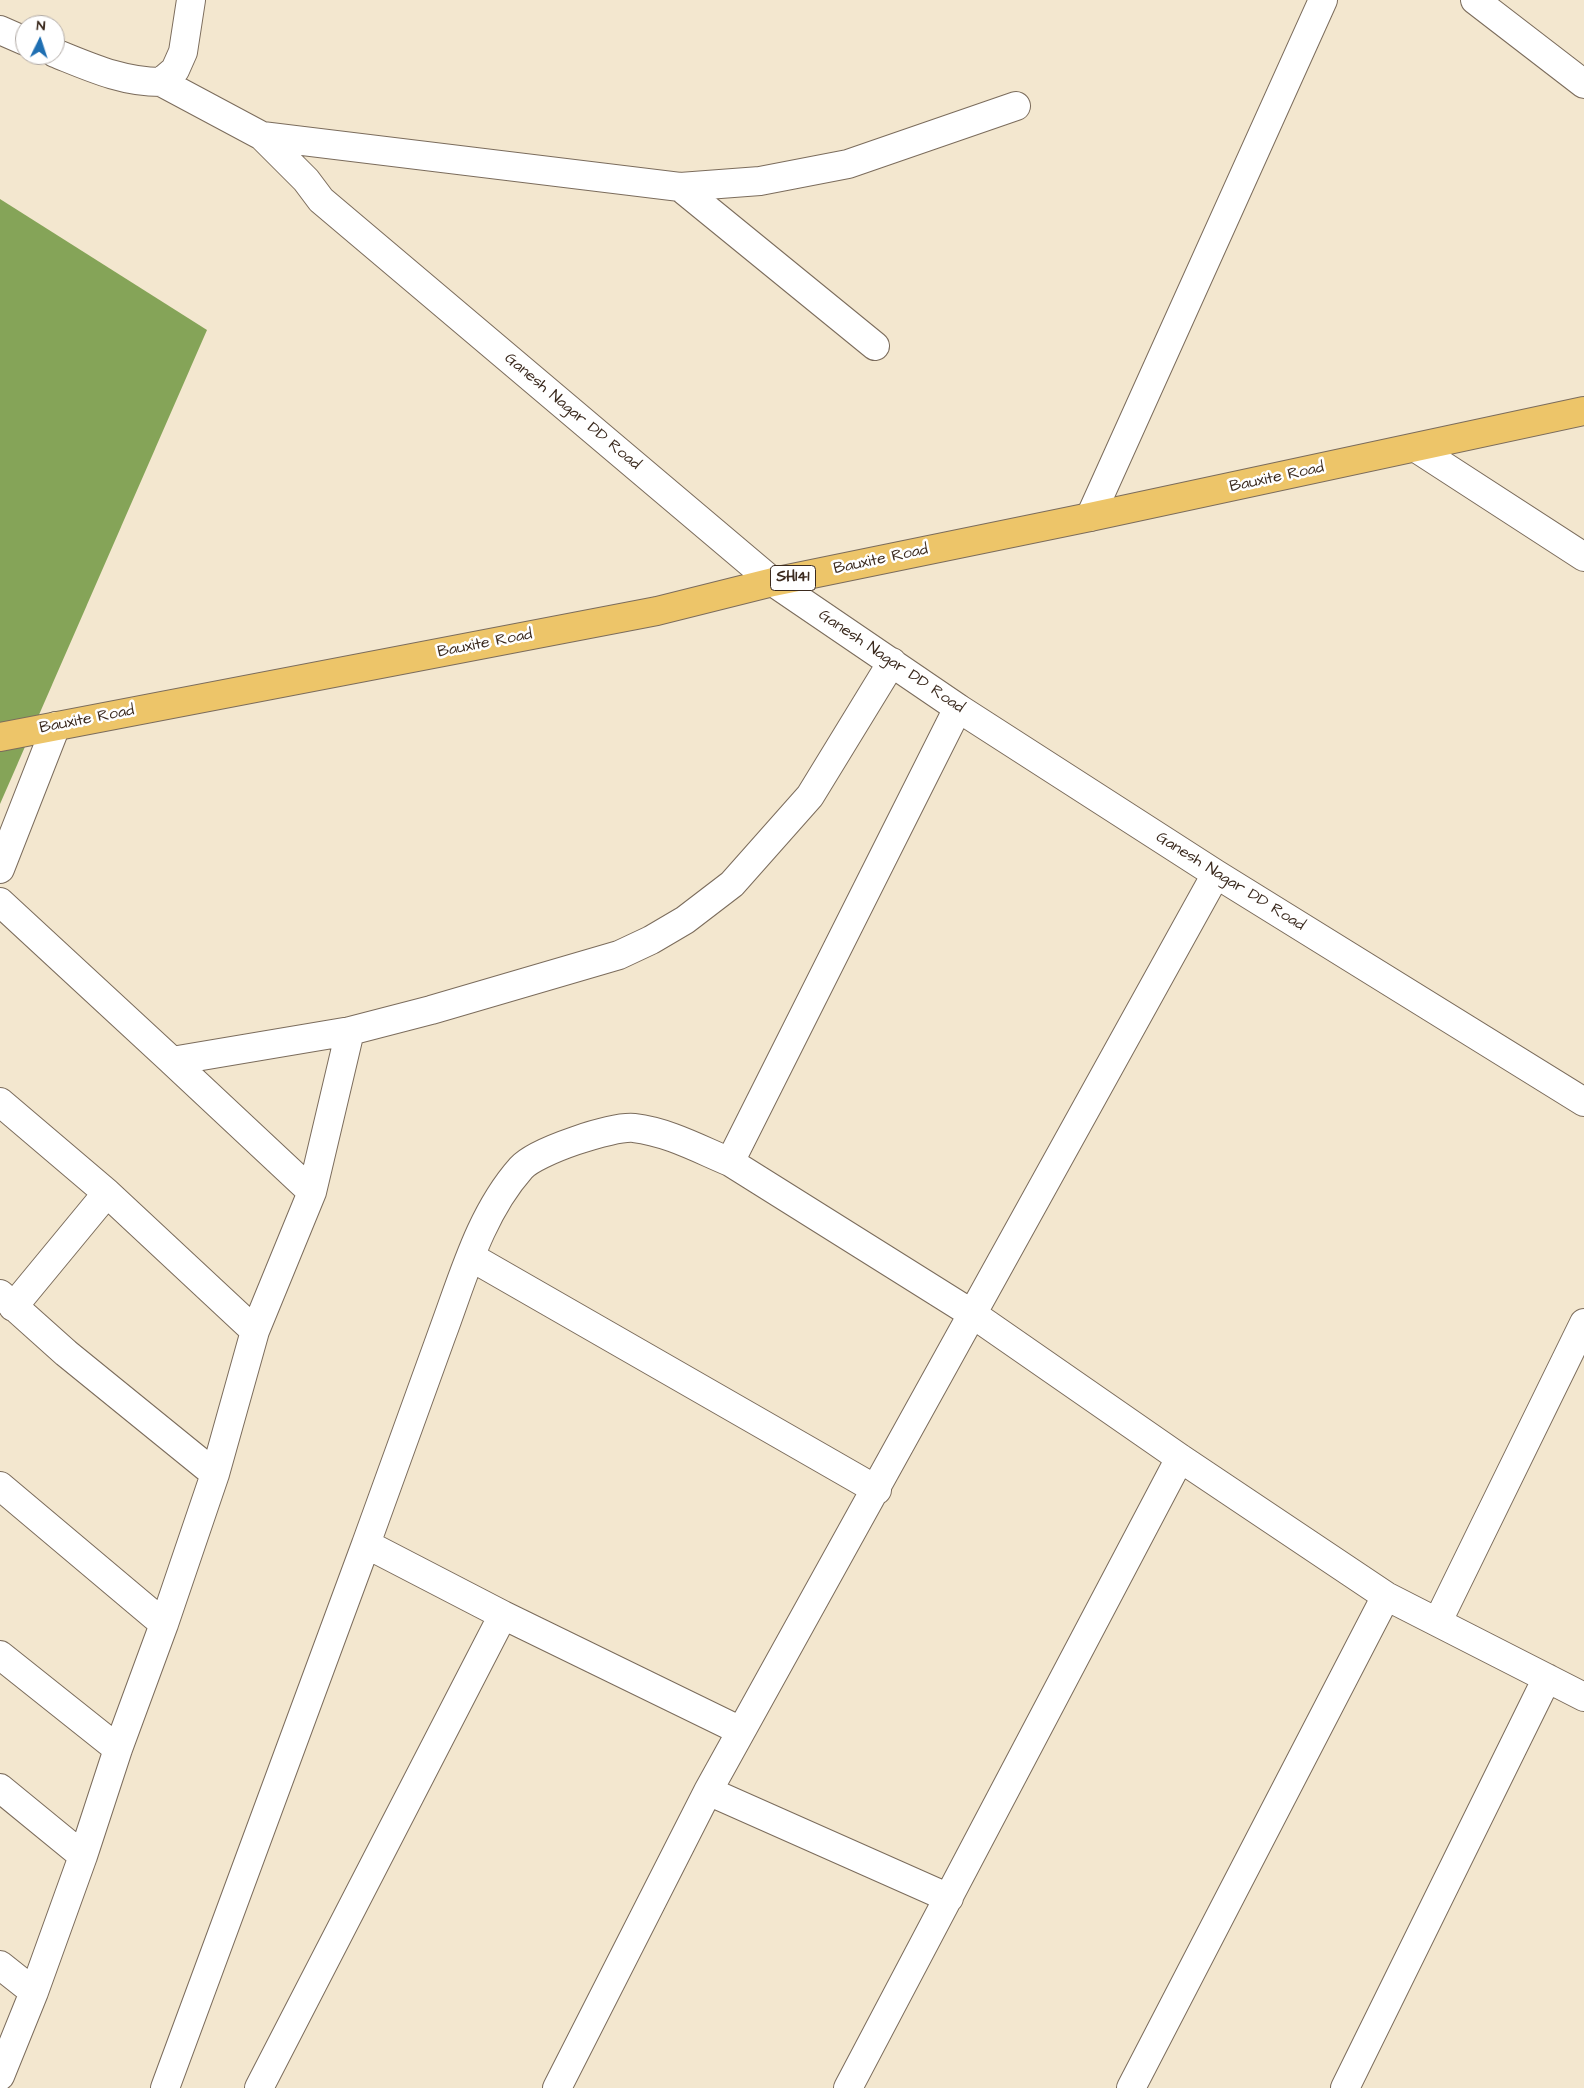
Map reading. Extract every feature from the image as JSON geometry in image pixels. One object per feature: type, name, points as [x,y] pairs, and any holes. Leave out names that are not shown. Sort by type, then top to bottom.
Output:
[{"type":"main road","name":"Bauxite Road","points":[[0,737],[657,611],[773,582],[1090,517],[1584,411]]},
{"type":"street","points":[[161,82],[175,70],[183,52],[192,0]]},
{"type":"street","points":[[1090,517],[1323,0]]},
{"type":"street","points":[[1475,0],[1584,84]]},
{"type":"street","points":[[0,30],[15,37]]},
{"type":"street","points":[[65,57],[119,78],[140,82],[161,82],[262,136],[680,187],[760,181],[848,164],[1016,106]]},
{"type":"street","name":"Ganesh Nagar DD Road","points":[[262,136],[306,180],[321,200],[773,582],[958,708],[1216,874],[1584,1102]]},
{"type":"street","points":[[680,187],[875,346]]},
{"type":"street","points":[[1416,448],[1584,557]]},
{"type":"street","points":[[172,1061],[350,1031],[619,955],[651,940],[685,920],[732,884],[810,796],[892,662]]},
{"type":"street","points":[[730,1162],[958,708]]},
{"type":"street","points":[[0,869],[56,726]]},
{"type":"street","points":[[556,2088],[708,1791],[974,1315],[1216,874]]},
{"type":"street","points":[[0,902],[312,1192]]},
{"type":"street","points":[[0,2076],[34,1992],[83,1856],[118,1749],[216,1474],[255,1331],[312,1192],[350,1031]]},
{"type":"street","points":[[0,1102],[106,1193],[255,1331]]},
{"type":"street","points":[[165,2088],[471,1257],[491,1210],[522,1166],[558,1147],[601,1132],[632,1128],[663,1134],[730,1162],[974,1315],[1180,1458],[1386,1596],[1584,1697]]},
{"type":"street","points":[[106,1193],[6,1300],[66,1353],[216,1474]]},
{"type":"street","points":[[471,1257],[876,1490]]},
{"type":"street","points":[[1438,1621],[1584,1323]]},
{"type":"street","points":[[848,2088],[1180,1458]]},
{"type":"street","points":[[0,1486],[164,1624]]},
{"type":"street","points":[[366,1544],[503,1615],[741,1731]]},
{"type":"street","points":[[1131,2088],[1386,1596]]},
{"type":"street","points":[[260,2088],[503,1615]]},
{"type":"street","points":[[0,1656],[118,1749]]},
{"type":"street","points":[[1345,2088],[1547,1678]]},
{"type":"street","points":[[0,1788],[83,1856]]},
{"type":"street","points":[[708,1791],[949,1898]]},
{"type":"street","points":[[0,1965],[34,1992]]},
{"type":"green space","points":[[0,199],[207,330],[0,804]]}]
